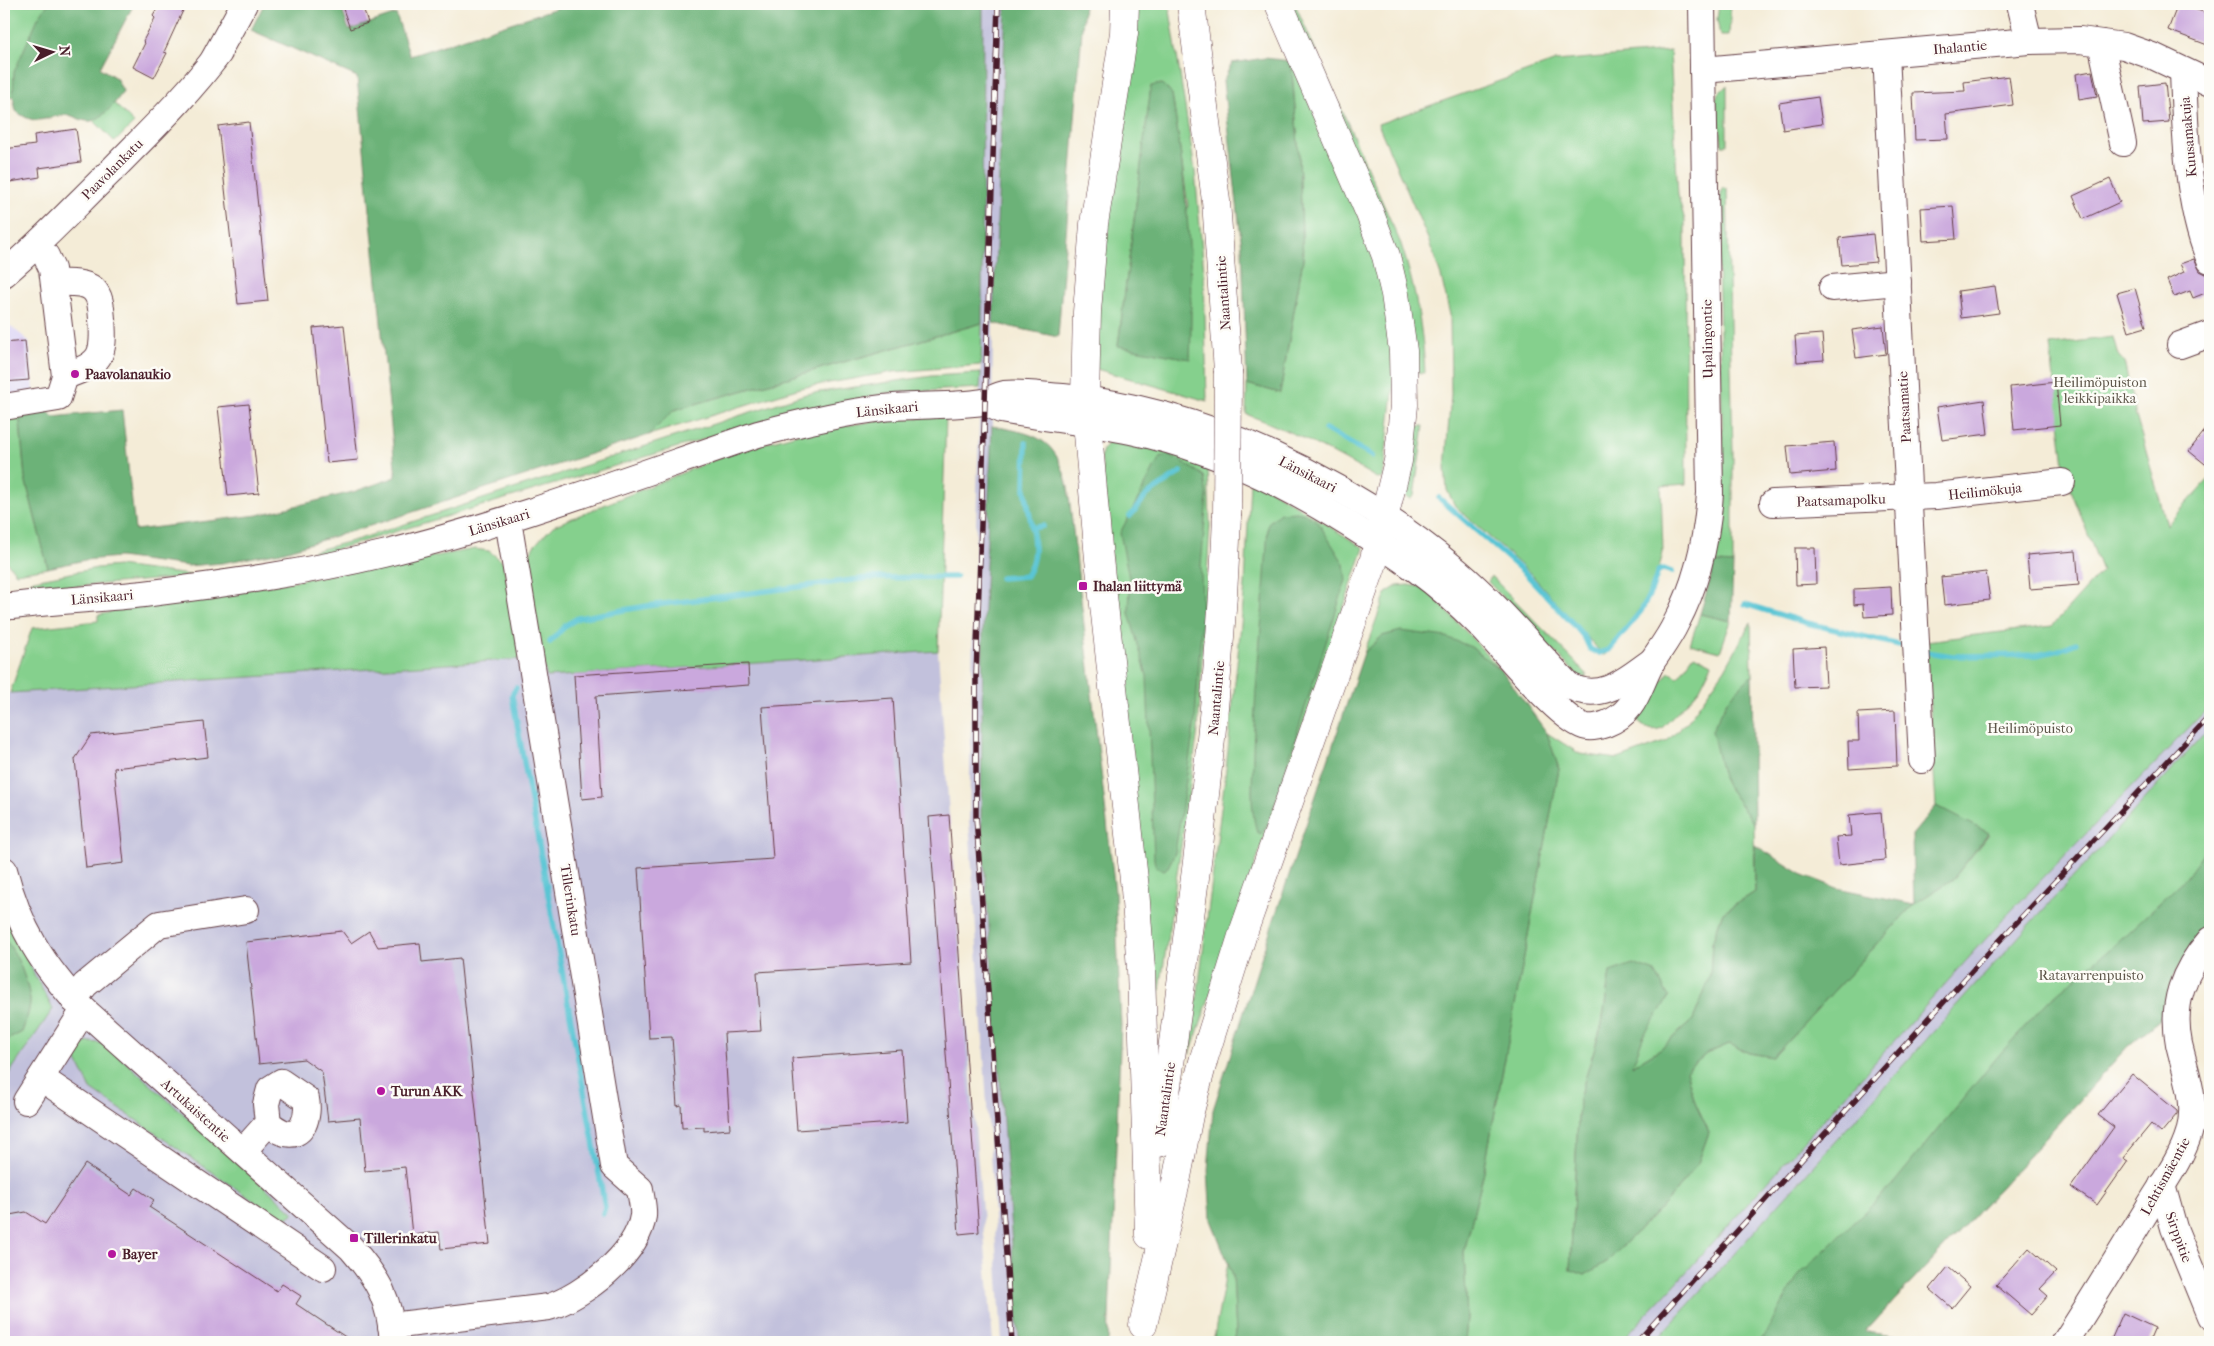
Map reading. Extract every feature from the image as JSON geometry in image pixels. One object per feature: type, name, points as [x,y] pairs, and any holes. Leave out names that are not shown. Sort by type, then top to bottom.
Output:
[{"type":"main road","points":[[1125,4],[1124,33],[1094,224],[1090,267],[1086,412],[1136,898],[1141,969],[1149,1235]]},
{"type":"main road","name":"Naantalintie","points":[[1185,4],[1197,51]]},
{"type":"main road","name":"Naantalintie","points":[[1143,1334],[1149,1235],[1158,1150],[1213,728],[1222,623],[1227,516],[1228,371],[1216,202],[1191,4]]},
{"type":"main road","points":[[1143,1334],[1189,1115],[1215,1020],[1243,933],[1370,572],[1398,460],[1404,405],[1403,351],[1396,294],[1386,256],[1370,214],[1279,4]]},
{"type":"street","name":"Paavolankatu","points":[[4,274],[37,246],[171,111],[217,56],[244,4]]},
{"type":"street","name":"Upalingontie","points":[[1560,711],[1578,724],[1587,727],[1596,727],[1616,720],[1623,715],[1637,696],[1652,661],[1676,625],[1694,583],[1702,556],[1708,523],[1710,493],[1702,4]]},
{"type":"street","points":[[2020,4],[2030,41]]},
{"type":"street","name":"Ihalantie","points":[[1703,70],[2030,41],[2080,40],[2101,42],[2139,50],[2202,75]]},
{"type":"street","points":[[2101,42],[2123,143]]},
{"type":"street","name":"Paatsamatie","points":[[1886,54],[1922,760]]},
{"type":"street","name":"Kuusamakuja","points":[[2202,75],[2184,106],[2195,219],[2210,260]]},
{"type":"street","points":[[4,407],[58,398],[65,376],[52,269],[46,256],[37,246]]},
{"type":"street","points":[[1832,288],[1898,282]]},
{"type":"street","points":[[55,283],[75,283],[87,286],[93,290],[100,304],[104,342],[102,349],[92,363],[84,369],[65,376]]},
{"type":"street","points":[[2180,345],[2210,334]]},
{"type":"street","name":"Länsikaari","points":[[4,607],[142,594],[295,572],[383,554],[508,520],[758,434],[800,422],[882,408],[985,402],[1002,394],[1086,412],[1181,419],[1221,433],[1326,481],[1384,516],[1458,571],[1568,685]]},
{"type":"street","name":"Länsikaari","points":[[1086,412],[1131,431],[1216,456],[1270,479],[1317,504],[1378,544],[1442,590],[1479,623],[1560,711]]},
{"type":"street","name":"Heilimökuja","points":[[1908,497],[1936,496],[2062,482]]},
{"type":"street","name":"Paatsamapolku","points":[[1773,503],[1908,497]]},
{"type":"street","name":"Tillerinkatu","points":[[392,1334],[548,1307],[565,1302],[592,1285],[613,1265],[629,1246],[639,1229],[643,1216],[640,1189],[614,1166],[508,520]]},
{"type":"street","name":"Upalingontie","points":[[1568,685],[1585,692],[1604,690],[1623,682],[1652,661]]},
{"type":"street","name":"Artukaistentie","points":[[4,870],[16,909],[38,955],[79,1005],[351,1248],[368,1268],[383,1291],[388,1305],[392,1334]]},
{"type":"street","points":[[26,1101],[41,1078],[79,1005],[85,984],[159,924],[246,910]]},
{"type":"street","name":"Lehtismäentie","points":[[2065,1342],[2162,1185],[2189,1134],[2193,1112],[2191,1090],[2179,1044],[2176,1020],[2183,980],[2192,962],[2210,940]]},
{"type":"street","points":[[41,1078],[323,1268]]},
{"type":"street","points":[[243,1151],[268,1123]]},
{"type":"street","name":"Sirppitie","points":[[2162,1185],[2174,1228],[2210,1316]]},
{"type":"shaded area","points":[[983,4],[1006,4],[983,631],[981,817],[1019,1342],[1002,1342],[969,820],[982,323]]},
{"type":"shaded area","points":[[4,321],[29,341],[36,409],[4,413]]},
{"type":"shaded area","points":[[938,651],[949,815],[993,1342],[4,1342],[4,693],[541,657],[547,677]]},
{"type":"shaded area","points":[[2210,706],[2210,728],[2023,932],[1655,1342],[1620,1342],[1671,1289],[2010,912]]},
{"type":"green space","points":[[4,4],[122,4],[78,67],[134,123],[115,142],[56,83],[4,99]]},
{"type":"green space","points":[[48,4],[134,4],[100,68],[116,78],[123,91],[111,107],[95,120],[85,121],[65,115],[34,120],[16,111],[13,96],[14,72],[38,18]]},
{"type":"green space","points":[[264,4],[340,4],[349,30],[396,14],[410,56],[569,4],[983,4],[982,323],[674,410],[649,435],[373,525],[281,552],[222,563],[188,566],[119,557],[85,560],[48,568],[25,478],[19,411],[48,411],[53,417],[122,410],[135,530],[258,515],[353,492],[396,477],[357,77],[251,30]]},
{"type":"green space","points":[[1006,4],[1084,4],[1058,337],[993,323]]},
{"type":"green space","points":[[1134,4],[1169,4],[1195,171],[1204,272],[1207,401],[1093,368],[1094,327]],"holes":[[[1162,84],[1172,94],[1188,206],[1118,346],[1151,87]]]},
{"type":"green space","points":[[1288,4],[1295,4],[1401,244],[1418,308],[1425,373],[1416,373]]},
{"type":"green space","points":[[1719,4],[1731,4],[1729,36],[1720,36],[1717,19]]},
{"type":"green space","points":[[1670,51],[1678,195],[1685,221],[1686,484],[1661,486],[1663,553],[1653,591],[1604,656],[1531,574],[1455,506],[1447,490],[1445,468],[1451,394],[1450,315],[1441,276],[1428,239],[1378,124],[1556,61]]},
{"type":"green space","points":[[1265,58],[1291,61],[1299,155],[1303,259],[1280,393],[1247,384],[1242,248],[1223,81],[1232,63]]},
{"type":"green space","points":[[1291,61],[1357,206],[1385,295],[1394,384],[1383,478],[1378,479],[1314,443],[1246,414],[1247,384],[1280,393],[1303,259],[1299,155]]},
{"type":"green space","points":[[1162,84],[1172,94],[1185,193],[1191,292],[1190,359],[1118,346],[1151,86]]},
{"type":"green space","points":[[1727,85],[1727,145],[1722,145],[1716,99],[1718,94]]},
{"type":"green space","points":[[1727,188],[1733,452],[1733,564],[1715,563],[1722,518],[1723,453],[1717,218],[1722,189]]},
{"type":"green space","points":[[982,323],[981,365],[893,372],[800,388],[649,435],[674,410]]},
{"type":"green space","points":[[2113,337],[2118,355],[2124,362],[2136,416],[2167,525],[2210,478],[2210,706],[2010,912],[1671,1289],[1620,1342],[1465,1342],[1467,1318],[1464,1252],[1484,1171],[1559,769],[1547,733],[1580,754],[1618,759],[1667,741],[1688,721],[1725,669],[1751,622],[1752,675],[1728,699],[1724,782],[1754,824],[1755,892],[1723,912],[1712,943],[1710,977],[1693,1020],[1660,1049],[1632,1066],[1610,972],[1602,1024],[1579,1099],[1570,1269],[1585,1275],[1608,1261],[1670,1198],[1698,1163],[1709,1132],[1695,1102],[1686,1071],[1706,1054],[1729,1044],[1749,1053],[1773,1057],[1914,904],[1953,879],[1989,834],[1936,806],[1926,641],[2052,626],[2102,571],[2065,474],[2050,345]]},
{"type":"green space","points":[[981,373],[980,388],[887,393],[765,421],[311,557],[190,577],[31,590],[29,588],[30,582],[34,580],[97,568],[118,566],[190,575],[269,563],[359,539],[806,394],[932,376]]},
{"type":"green space","points":[[19,411],[25,478],[48,568],[16,573],[4,559],[4,413]]},
{"type":"green space","points":[[946,417],[938,651],[547,677],[541,657],[527,559],[534,546],[553,526],[733,452],[808,431],[891,419]]},
{"type":"green space","points":[[992,426],[1022,432],[1043,441],[1058,458],[1068,487],[1115,892],[1121,1025],[1108,1342],[1019,1342],[981,817],[983,631]]},
{"type":"green space","points":[[1415,426],[1424,426],[1414,496],[1410,499],[1401,493]]},
{"type":"green space","points":[[1114,438],[1208,463],[1210,526],[1198,730],[1155,1024],[1101,455],[1104,447]]},
{"type":"green space","points":[[1167,455],[1181,461],[1204,476],[1207,497],[1201,566],[1202,615],[1195,722],[1175,853],[1168,867],[1164,870],[1156,867],[1154,859],[1147,676],[1129,613],[1130,583],[1120,533],[1160,457]]},
{"type":"green space","points":[[1250,482],[1263,485],[1364,548],[1190,1054],[1226,769],[1245,585]]},
{"type":"green space","points":[[1297,512],[1305,514],[1318,522],[1344,564],[1346,580],[1269,821],[1261,834],[1257,832],[1253,812],[1252,782],[1254,723],[1268,523],[1280,513]]},
{"type":"green space","points":[[475,549],[489,551],[503,562],[523,659],[10,693],[32,628],[98,621],[98,615],[124,606],[215,595]]},
{"type":"green space","points":[[1715,563],[1733,564],[1731,621],[1700,614]]},
{"type":"green space","points":[[1491,576],[1586,673],[1586,678],[1577,675],[1488,582]]},
{"type":"green space","points":[[1397,586],[1422,587],[1434,597],[1503,672],[1471,647],[1364,653],[1386,593]]},
{"type":"green space","points":[[1700,614],[1731,621],[1720,652],[1690,644]]},
{"type":"green space","points":[[1401,631],[1446,637],[1471,647],[1503,672],[1547,733],[1559,769],[1484,1171],[1464,1252],[1467,1318],[1465,1342],[1234,1342],[1236,1333],[1233,1275],[1211,1220],[1208,1170],[1213,1110],[1262,955],[1364,653],[1382,636]]},
{"type":"green space","points":[[1694,655],[1712,664],[1699,690],[1662,728],[1653,730],[1643,726],[1633,717],[1669,672],[1678,677]]},
{"type":"green space","points":[[1752,675],[1754,824],[1724,782],[1712,731],[1728,699]]},
{"type":"green space","name":"Ratavarrenpuisto","points":[[2210,728],[2210,924],[2193,944],[2175,974],[2160,1019],[2127,1047],[2007,1180],[1865,1332],[1934,1342],[1764,1342],[1763,1336],[1757,1342],[1655,1342],[2023,932]]},
{"type":"green space","points":[[1936,806],[1989,833],[1953,879],[1914,904],[1912,835]]},
{"type":"green space","points":[[2210,844],[2210,924],[2193,944],[2175,974],[2160,1019],[2127,1047],[2007,1180],[1865,1332],[1934,1342],[1757,1342],[1764,1336],[1798,1276],[1893,1184],[1999,1055],[2049,1000],[2111,948],[2185,879]]},
{"type":"green space","points":[[1755,845],[1801,874],[1837,888],[1914,904],[1773,1057],[1749,1053],[1729,1044],[1706,1054],[1686,1071],[1695,1102],[1709,1132],[1698,1163],[1670,1198],[1608,1261],[1585,1275],[1570,1270],[1579,1099],[1602,1024],[1610,972],[1633,964],[1655,972],[1669,997],[1644,1035],[1632,1066],[1660,1049],[1693,1020],[1710,977],[1712,943],[1723,912],[1755,892]]},
{"type":"green space","points":[[4,903],[35,976],[53,1009],[4,1081],[4,1039],[9,1039],[22,1032],[30,1001],[21,968],[9,944],[4,939]]},
{"type":"green space","points":[[4,939],[9,944],[21,968],[30,1001],[22,1032],[9,1039],[4,1039]]},
{"type":"green space","points":[[89,1042],[100,1043],[112,1050],[294,1213],[283,1221],[91,1089],[72,1051],[79,1045]]},
{"type":"green space","points":[[1228,1262],[1233,1275],[1236,1333],[1234,1342],[1213,1342]]},
{"type":"building","points":[[160,4],[186,4],[164,52],[167,53],[154,78],[133,67],[145,43],[143,41],[155,18],[153,16]]},
{"type":"building","points":[[362,4],[368,23],[350,29],[343,9]]},
{"type":"building","points":[[2178,4],[2210,14],[2210,46],[2168,30]]},
{"type":"building","points":[[2092,71],[2097,96],[2079,99],[2076,74]]},
{"type":"building","points":[[2009,76],[2013,105],[1946,114],[1948,139],[1915,140],[1913,93],[1965,91],[1964,82]]},
{"type":"building","points":[[2165,83],[2169,122],[2143,124],[2140,86]]},
{"type":"building","points":[[1818,97],[1822,124],[1783,130],[1779,103]]},
{"type":"building","points":[[249,122],[268,301],[238,304],[218,126]]},
{"type":"building","points":[[76,129],[81,162],[39,168],[40,177],[4,183],[4,149],[35,145],[34,135]]},
{"type":"building","points":[[2110,179],[2120,202],[2083,219],[2073,196]]},
{"type":"building","points":[[1953,206],[1956,239],[1923,241],[1921,208]]},
{"type":"building","points":[[1873,234],[1876,262],[1842,265],[1839,238]]},
{"type":"building","points":[[2194,259],[2200,271],[2208,275],[2210,291],[2193,298],[2190,291],[2174,297],[2167,280],[2184,272],[2180,264]]},
{"type":"building","points":[[1995,286],[1999,313],[1961,318],[1958,291]]},
{"type":"building","points":[[2135,288],[2146,327],[2129,332],[2117,293]]},
{"type":"building","points":[[344,325],[358,460],[327,463],[313,328]]},
{"type":"building","points":[[1883,326],[1886,354],[1856,358],[1852,330]]},
{"type":"building","points":[[1822,334],[1824,360],[1797,362],[1795,336]]},
{"type":"building","points":[[25,341],[29,380],[4,382],[4,343]]},
{"type":"building","points":[[2056,382],[2060,425],[2014,430],[2010,387]]},
{"type":"building","points":[[1984,400],[1988,434],[1942,440],[1937,407]]},
{"type":"building","points":[[249,404],[259,493],[228,496],[218,407]]},
{"type":"building","points":[[2210,424],[2210,468],[2189,451]]},
{"type":"building","points":[[1834,442],[1836,471],[1790,475],[1787,446]]},
{"type":"building","points":[[1795,548],[1815,548],[1816,584],[1796,585]]},
{"type":"building","points":[[2076,551],[2079,585],[2030,589],[2027,555]]},
{"type":"building","points":[[1986,572],[1990,600],[1944,605],[1941,577]]},
{"type":"building","points":[[1891,587],[1892,615],[1864,617],[1863,604],[1854,605],[1854,589]]},
{"type":"building","points":[[1824,647],[1826,686],[1795,687],[1793,649]]},
{"type":"building","points":[[748,664],[749,685],[596,696],[602,797],[582,799],[574,675]]},
{"type":"building","points":[[893,698],[911,962],[757,972],[761,1031],[724,1033],[730,1129],[704,1131],[704,1127],[682,1128],[681,1105],[677,1106],[672,1037],[649,1038],[638,868],[773,859],[762,707]]},
{"type":"building","points":[[1895,711],[1897,766],[1849,769],[1848,741],[1859,741],[1858,713]]},
{"type":"building","points":[[204,722],[208,757],[114,768],[124,863],[86,868],[75,759],[91,735]]},
{"type":"building","points":[[1881,812],[1885,860],[1839,865],[1836,837],[1851,836],[1849,815]]},
{"type":"building","points":[[949,815],[979,1232],[959,1234],[929,817]]},
{"type":"building","name":"Turun AKK","points":[[342,931],[351,943],[369,931],[378,947],[420,943],[422,962],[460,958],[490,1244],[441,1249],[439,1232],[412,1235],[405,1167],[365,1171],[360,1118],[328,1121],[322,1072],[304,1059],[259,1064],[246,942]]},
{"type":"building","points":[[902,1050],[907,1122],[797,1130],[792,1058]]},
{"type":"building","points":[[2132,1074],[2177,1111],[2177,1114],[2161,1133],[2151,1124],[2123,1158],[2128,1161],[2097,1205],[2071,1187],[2114,1127],[2098,1115]]},
{"type":"building","name":"Bayer","points":[[85,1164],[131,1195],[136,1188],[154,1200],[149,1207],[277,1291],[282,1284],[301,1296],[296,1304],[353,1342],[4,1342],[4,1216],[26,1212],[45,1224]]},
{"type":"building","points":[[2029,1248],[2056,1272],[2040,1289],[2048,1296],[2031,1315],[1996,1285]]},
{"type":"building","points":[[1948,1267],[1970,1286],[1952,1308],[1930,1289]]},
{"type":"building","points":[[2123,1313],[2155,1328],[2149,1342],[2110,1342]]},
{"type":"waterway","points":[[1325,429],[1372,456]]},
{"type":"waterway","points":[[1026,443],[1025,489],[1032,528]]},
{"type":"waterway","points":[[1130,516],[1147,495],[1181,472]]},
{"type":"waterway","points":[[1439,498],[1526,574],[1575,626],[1585,638],[1590,649],[1599,653],[1609,650],[1641,611],[1652,589],[1658,571],[1663,569],[1672,572]]},
{"type":"waterway","points":[[1001,578],[1026,576],[1032,564],[1034,553],[1032,528],[1043,526]]},
{"type":"waterway","points":[[550,642],[566,625],[578,618],[647,606],[869,578],[956,577]]},
{"type":"waterway","points":[[1745,604],[1807,623],[1899,645]]},
{"type":"waterway","points":[[1926,652],[1953,656],[2037,655],[2056,651],[2076,643]]},
{"type":"waterway","points":[[516,688],[512,695],[605,1207],[603,1214]]},
{"type":"railway","points":[[998,4],[976,678],[976,816],[1012,1342]]},
{"type":"railway","points":[[1637,1342],[1989,952],[2210,716]]},
{"type":"place","name":"Paavolanaukio","points":[[75,374]]},
{"type":"place","name":"Ihalan liittymä","points":[[1083,586]]},
{"type":"place","name":"Turun AKK","points":[[381,1091]]},
{"type":"place","name":"Tillerinkatu","points":[[354,1238]]},
{"type":"place","name":"Bayer","points":[[112,1254]]},
{"type":"park label","name":"Heilimöpuiston leikkipaikka","points":[[2100,390]]},
{"type":"park label","name":"Heilimöpuisto","points":[[2030,728]]}]
